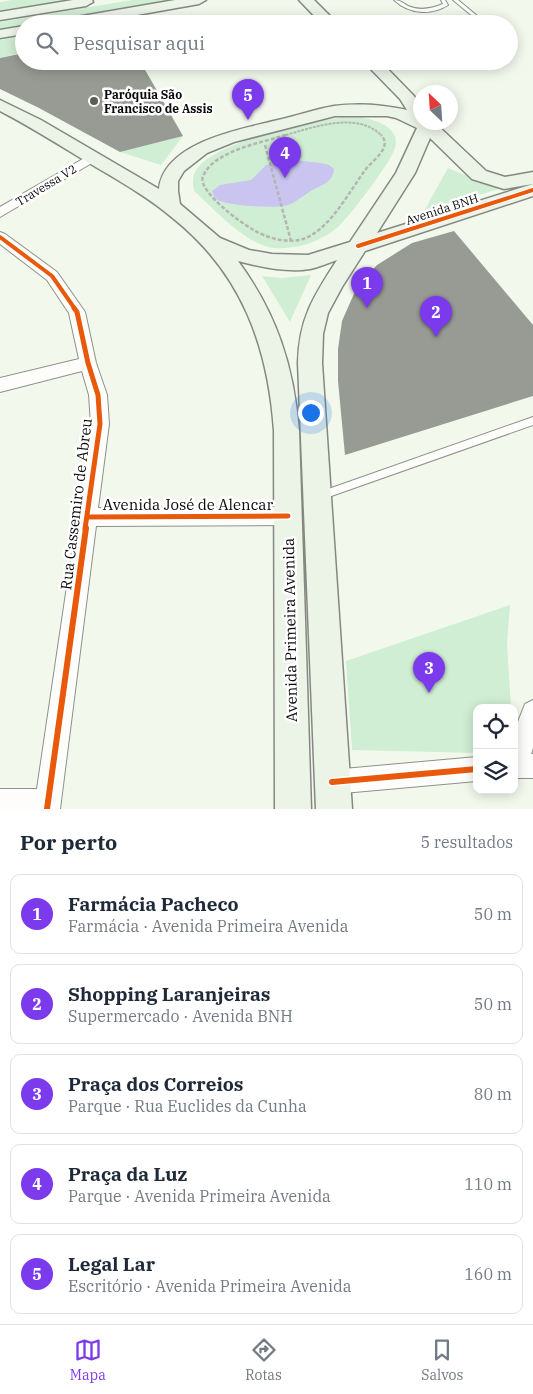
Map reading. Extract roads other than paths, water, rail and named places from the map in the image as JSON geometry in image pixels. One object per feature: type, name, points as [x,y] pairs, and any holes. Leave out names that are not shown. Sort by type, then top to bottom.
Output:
[{"type":"main road","points":[[0,16],[101,0]]},
{"type":"main road","points":[[111,15],[198,0]]},
{"type":"main road","points":[[306,0],[322,15]]},
{"type":"main road","points":[[0,34],[15,32]]},
{"type":"main road","points":[[379,70],[406,96],[413,107]]},
{"type":"main road","name":"Avenida Primeira Avenida","points":[[0,105],[35,123],[171,206],[225,258],[253,304],[269,338],[278,367],[286,434],[293,809]]},
{"type":"main road","points":[[171,206],[168,191],[169,181],[178,168],[201,150],[228,138],[342,110],[387,111],[413,118]]},
{"type":"main road","name":"Avenida Primeira Avenida","points":[[333,795],[310,341],[319,308],[415,156],[421,130]]},
{"type":"main road","name":"Avenida BNH","points":[[431,130],[479,175],[504,184],[533,178]]},
{"type":"main road","name":"Avenida BNH","points":[[210,242],[232,253],[255,260],[281,263],[309,262],[533,190]]},
{"type":"street","name":"Travessa V2","points":[[0,213],[92,157]]},
{"type":"street","name":"Rua Cassemiro de Abreu","points":[[0,237],[52,276],[77,312],[88,363],[98,395],[100,424],[89,517],[47,806]]},
{"type":"street","points":[[0,386],[88,363]]},
{"type":"street","name":"Avenida José de Alencar","points":[[89,517],[288,516]]},
{"type":"street","points":[[521,766],[533,712]]},
{"type":"street","points":[[333,795],[473,770]]},
{"type":"street","points":[[0,802],[47,806]]},
{"type":"lane","points":[[396,0],[407,8],[420,11],[446,5],[443,0]]},
{"type":"lane","points":[[455,0],[474,15]]},
{"type":"lane","points":[[317,497],[533,421]]},
{"type":"place","name":"Paróquia São Francisco de Assis","points":[[94,101]]},
{"type":"place","name":"Legal Lar","points":[[248,120]]},
{"type":"place","name":"Praça da Luz","points":[[285,178]]},
{"type":"place","name":"Farmácia Pacheco","points":[[367,308]]},
{"type":"place","name":"Shopping Laranjeiras","points":[[436,337]]},
{"type":"place","name":"Praça dos Correios","points":[[429,693]]}]
